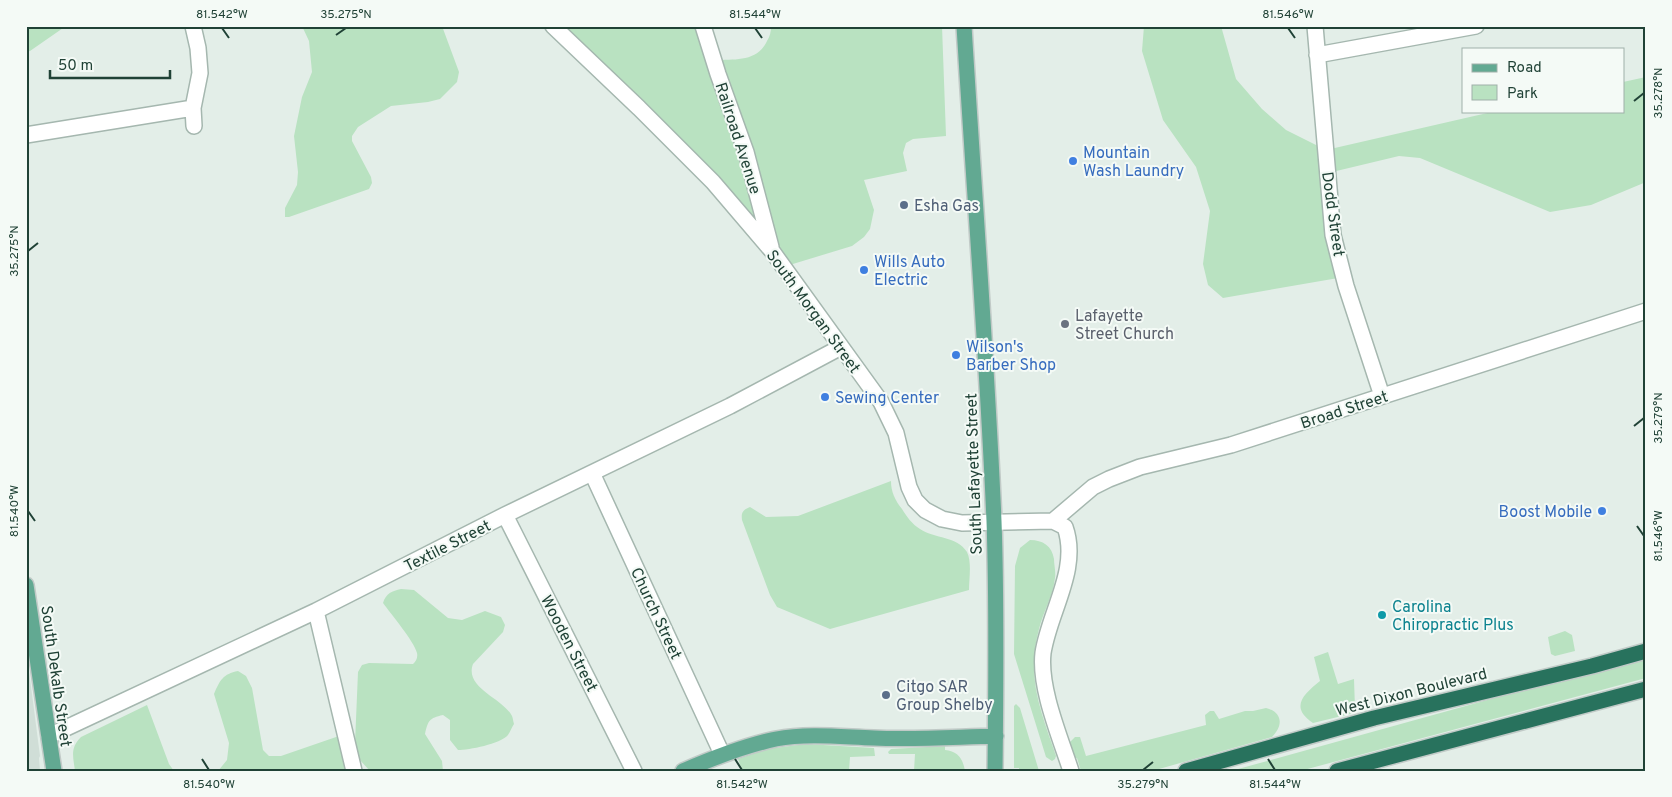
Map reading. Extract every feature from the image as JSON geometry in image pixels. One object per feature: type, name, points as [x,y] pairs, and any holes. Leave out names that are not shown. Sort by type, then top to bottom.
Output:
[{"type":"highway","name":"West Dixon Boulevard","points":[[1186,771],[1374,718],[1592,666],[1646,651]]},
{"type":"highway","points":[[1337,771],[1646,689]]},
{"type":"main road","name":"South Lafayette Street","points":[[964,26],[987,379],[994,522],[995,764]]},
{"type":"main road","name":"South Dekalb Street","points":[[26,586],[54,771]]},
{"type":"main road","points":[[683,771],[722,754],[776,739],[792,737],[896,738],[996,736]]},
{"type":"street","points":[[193,26],[198,48],[200,74],[193,108],[194,126]]},
{"type":"street","name":"South Morgan Street","points":[[553,26],[714,182],[772,251],[881,402],[896,433],[909,488],[920,505],[930,514],[942,519],[962,523],[1053,522]]},
{"type":"street","name":"Railroad Avenue","points":[[703,26],[746,152],[772,251]]},
{"type":"street","name":"Dodd Street","points":[[1314,26],[1333,235],[1346,286],[1382,396]]},
{"type":"street","points":[[1317,55],[1476,26]]},
{"type":"street","points":[[26,135],[193,108]]},
{"type":"street","name":"Broad Street","points":[[1053,522],[1093,487],[1140,467],[1231,445],[1646,311]]},
{"type":"street","name":"Textile Street","points":[[49,736],[316,611],[505,515],[730,406],[841,347]]},
{"type":"street","name":"Church Street","points":[[592,473],[722,754]]},
{"type":"street","name":"Wooden Street","points":[[505,515],[634,771]]},
{"type":"street","points":[[1053,522],[1061,524],[1066,529],[1067,573],[1050,621],[1043,654],[1043,675],[1069,766]]},
{"type":"street","points":[[316,611],[354,771]]},
{"type":"shaded area","points":[[28,663],[40,756],[40,771],[26,771],[26,665]]},
{"type":"green space","points":[[26,26],[66,26],[26,52]]},
{"type":"green space","points":[[302,26],[442,26],[459,72],[457,82],[440,99],[391,106],[358,127],[352,136],[352,141],[371,177],[372,183],[369,189],[285,217],[285,208],[297,185],[298,172],[294,136],[302,97],[312,72],[309,41]]},
{"type":"green space","points":[[553,26],[703,26],[715,60],[745,58],[757,53],[763,48],[768,39],[771,26],[942,26],[946,136],[913,139],[906,143],[903,153],[907,171],[864,180],[874,210],[870,229],[864,237],[852,246],[783,267],[772,251]]},
{"type":"green space","points":[[1144,26],[1221,26],[1236,79],[1262,109],[1286,130],[1326,150],[1492,112],[1624,112],[1624,82],[1646,77],[1646,182],[1591,205],[1550,212],[1420,158],[1399,156],[1328,173],[1344,277],[1223,298],[1208,285],[1203,264],[1210,211],[1196,167],[1163,120],[1142,51]]},
{"type":"green space","points":[[891,481],[895,499],[915,525],[926,532],[958,543],[967,552],[970,566],[969,590],[830,629],[777,607],[770,595],[742,520],[744,510],[750,507],[766,517],[798,516]]},
{"type":"green space","points":[[1030,540],[1039,541],[1049,547],[1054,559],[1054,585],[1038,633],[1034,663],[1038,699],[1056,756],[1052,761],[1046,757],[1014,654],[1015,566],[1020,548]]},
{"type":"green space","points":[[401,589],[414,590],[448,618],[462,620],[485,611],[501,617],[505,625],[503,632],[473,664],[472,672],[474,680],[479,686],[512,716],[514,724],[508,735],[492,744],[458,750],[450,740],[450,720],[443,715],[435,717],[428,723],[425,734],[442,761],[443,771],[370,771],[359,759],[355,743],[358,672],[362,665],[369,663],[413,664],[417,658],[412,642],[383,603],[390,593]]},
{"type":"green space","points":[[1565,631],[1572,635],[1575,651],[1555,656],[1551,654],[1548,637]]},
{"type":"green space","points":[[1328,652],[1338,684],[1354,679],[1355,709],[1350,714],[1313,723],[1302,712],[1300,706],[1304,696],[1320,681],[1314,657]]},
{"type":"green space","points":[[1646,656],[1646,678],[1300,771],[1231,771]]},
{"type":"green space","points":[[238,671],[246,676],[252,688],[263,750],[269,756],[281,756],[339,736],[348,771],[218,771],[227,760],[229,743],[214,694],[223,678]]},
{"type":"green space","points":[[1016,704],[1020,708],[1039,771],[1019,771],[1019,768],[1014,768],[1014,706]]},
{"type":"green space","points":[[147,705],[169,764],[174,771],[75,771],[74,749],[81,737]]},
{"type":"green space","points":[[1266,708],[1275,713],[1280,720],[1280,724],[1272,737],[1152,771],[1081,771],[1077,758],[1074,759],[1070,742],[1075,737],[1080,737],[1086,756],[1206,725],[1205,715],[1210,711],[1214,711],[1219,719],[1245,711]]},
{"type":"green space","points":[[806,744],[874,748],[875,756],[850,757],[849,771],[742,771],[738,759],[767,749]]},
{"type":"green space","points":[[945,746],[945,750],[959,756],[965,771],[914,771],[915,754],[889,754],[888,752],[891,749]]},
{"type":"place","name":"Mountain Wash Laundry","points":[[1073,161]]},
{"type":"place","name":"Esha Gas","points":[[904,205]]},
{"type":"place","name":"Wills Auto Electric","points":[[864,270]]},
{"type":"place","name":"Lafayette Street Church","points":[[1065,324]]},
{"type":"place","name":"Wilson's Barber Shop","points":[[956,355]]},
{"type":"place","name":"Sewing Center","points":[[825,397]]},
{"type":"place","name":"Boost Mobile","points":[[1602,511]]},
{"type":"place","name":"Carolina Chiropractic Plus","points":[[1382,615]]},
{"type":"place","name":"Citgo SAR Group Shelby","points":[[886,695]]}]
